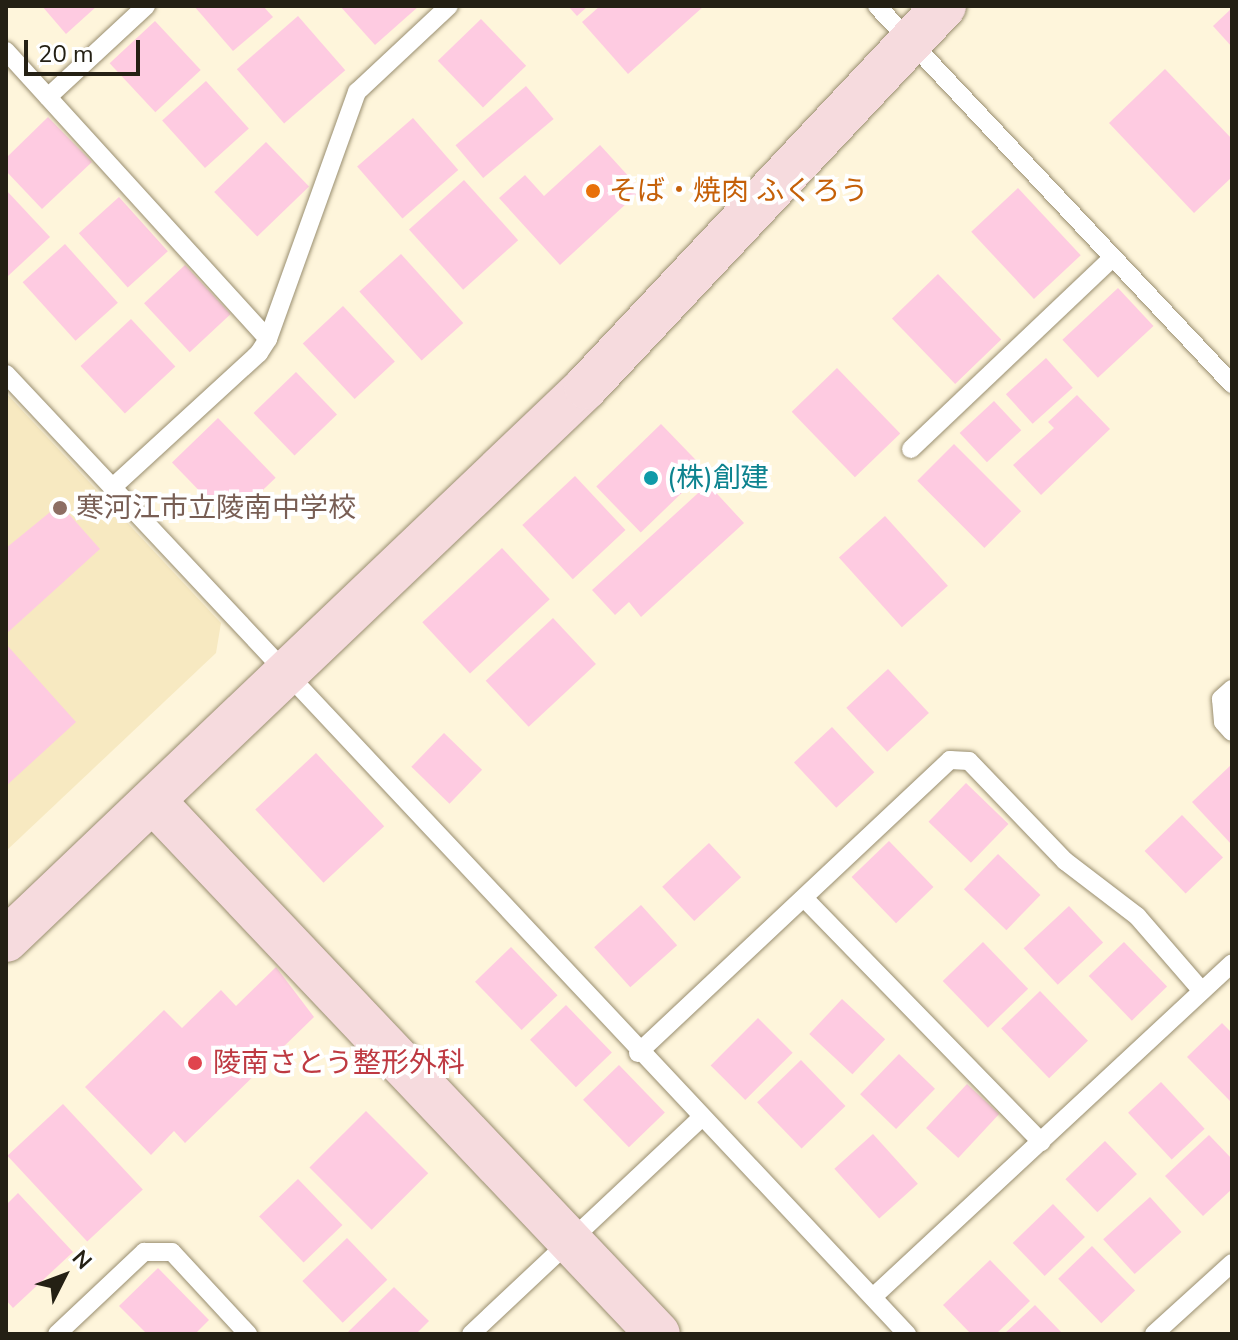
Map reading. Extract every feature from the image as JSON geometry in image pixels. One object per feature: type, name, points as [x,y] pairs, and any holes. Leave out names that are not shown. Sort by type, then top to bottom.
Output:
[{"type":"street","points":[[6,940],[586,387],[944,6]]},
{"type":"street","points":[[153,801],[658,1334]]},
{"type":"lane","points":[[48,97],[146,6]]},
{"type":"lane","points":[[113,487],[259,353],[268,339],[357,92],[449,6]]},
{"type":"lane","points":[[877,6],[1232,384]]},
{"type":"lane","points":[[6,51],[268,339]]},
{"type":"lane","points":[[911,449],[1112,258]]},
{"type":"lane","points":[[6,374],[638,1053],[907,1334]]},
{"type":"lane","points":[[1232,689],[1221,699],[1223,722],[1232,732]]},
{"type":"lane","points":[[638,1053],[950,760],[969,761],[1065,861],[1137,916],[1202,991]]},
{"type":"lane","points":[[805,899],[1041,1142]]},
{"type":"lane","points":[[873,1297],[1232,963]]},
{"type":"lane","points":[[471,1334],[573,1244],[701,1118]]},
{"type":"lane","points":[[57,1334],[144,1252],[172,1252],[248,1334]]},
{"type":"lane","points":[[1154,1334],[1232,1263]]},
{"type":"shaded area","name":"寒河江市立陵南中学校","points":[[6,393],[221,623],[216,653],[6,851]]},
{"type":"building","points":[[42,6],[97,6],[66,34]]},
{"type":"building","points":[[194,6],[263,6],[273,17],[233,51]]},
{"type":"building","points":[[340,6],[419,6],[375,45]]},
{"type":"building","points":[[568,6],[588,6],[577,16]]},
{"type":"building","points":[[600,6],[704,6],[628,74],[582,22]]},
{"type":"building","points":[[1232,8],[1232,47],[1213,26]]},
{"type":"building","points":[[298,16],[345,70],[284,123],[237,69]]},
{"type":"building","points":[[481,19],[526,66],[483,107],[438,61]]},
{"type":"building","points":[[155,21],[201,70],[155,112],[110,63]]},
{"type":"building","points":[[1165,69],[1232,139],[1232,177],[1194,213],[1109,123]]},
{"type":"building","points":[[206,81],[249,129],[205,168],[162,120]]},
{"type":"building","points":[[526,86],[554,119],[483,178],[456,145]]},
{"type":"building","points":[[48,117],[92,162],[42,209],[6,171],[6,158]]},
{"type":"building","points":[[413,118],[458,170],[402,219],[357,167]]},
{"type":"building","points":[[266,142],[309,187],[257,237],[214,192]]},
{"type":"building","points":[[600,145],[641,190],[560,265],[499,198],[525,175],[544,196]]},
{"type":"building","points":[[464,180],[518,240],[463,290],[409,230]]},
{"type":"building","points":[[1018,188],[1081,255],[1034,299],[971,232]]},
{"type":"building","points":[[6,190],[50,237],[8,276],[6,275]]},
{"type":"building","points":[[119,197],[168,251],[128,287],[79,233]]},
{"type":"building","points":[[65,244],[118,303],[76,341],[23,282]]},
{"type":"building","points":[[401,254],[463,323],[422,361],[359,291]]},
{"type":"building","points":[[185,265],[231,314],[190,352],[144,303]]},
{"type":"building","points":[[938,274],[1001,339],[955,384],[892,318]]},
{"type":"building","points":[[1118,288],[1153,326],[1098,378],[1062,340]]},
{"type":"building","points":[[343,306],[395,362],[355,399],[303,344]]},
{"type":"building","points":[[131,319],[175,367],[125,414],[81,366]]},
{"type":"building","points":[[1046,358],[1073,388],[1033,424],[1006,394]]},
{"type":"building","points":[[837,368],[900,433],[855,477],[792,412]]},
{"type":"building","points":[[296,372],[337,414],[295,455],[254,413]]},
{"type":"building","points":[[1077,395],[1110,429],[1041,495],[1013,465],[1054,428],[1048,422]]},
{"type":"building","points":[[994,401],[1021,430],[987,462],[960,433]]},
{"type":"building","points":[[218,418],[276,478],[230,522],[172,462]]},
{"type":"building","name":"(株)創建","points":[[661,424],[705,470],[641,533],[596,487]]},
{"type":"building","points":[[954,444],[1021,511],[984,548],[917,481]]},
{"type":"building","points":[[575,476],[625,530],[573,579],[522,525]]},
{"type":"building","points":[[708,484],[744,523],[641,617],[629,602],[615,615],[592,590]]},
{"type":"building","points":[[60,504],[100,549],[6,634],[6,548]]},
{"type":"building","points":[[885,516],[948,586],[902,627],[839,557]]},
{"type":"building","points":[[502,548],[550,599],[470,674],[422,622]]},
{"type":"building","points":[[553,618],[596,664],[529,727],[486,681]]},
{"type":"building","points":[[6,644],[76,722],[6,786]]},
{"type":"building","points":[[888,669],[929,713],[887,752],[846,708]]},
{"type":"building","points":[[832,727],[874,772],[836,808],[794,762]]},
{"type":"building","points":[[444,733],[482,770],[449,804],[411,767]]},
{"type":"building","points":[[316,753],[384,826],[323,883],[255,810]]},
{"type":"building","points":[[1232,764],[1232,845],[1192,802]]},
{"type":"building","points":[[966,783],[1008,824],[971,863],[928,822]]},
{"type":"building","points":[[1182,815],[1223,857],[1186,894],[1145,851]]},
{"type":"building","points":[[889,841],[933,887],[896,923],[852,877]]},
{"type":"building","points":[[709,843],[741,877],[694,921],[662,887]]},
{"type":"building","points":[[998,854],[1040,895],[1006,930],[964,889]]},
{"type":"building","points":[[641,905],[677,945],[630,987],[594,947]]},
{"type":"building","points":[[1069,906],[1103,943],[1058,985],[1024,948]]},
{"type":"building","points":[[983,942],[1028,989],[988,1028],[943,981]]},
{"type":"building","points":[[1124,942],[1167,987],[1132,1021],[1089,976]]},
{"type":"building","points":[[511,947],[558,995],[522,1030],[475,982]]},
{"type":"building","points":[[276,967],[314,1017],[185,1143],[174,1131],[151,1155],[85,1087],[164,1010],[182,1028],[221,990],[236,1006]]},
{"type":"building","points":[[1040,991],[1088,1041],[1049,1078],[1001,1029]]},
{"type":"building","points":[[842,999],[885,1039],[852,1074],[809,1034]]},
{"type":"building","points":[[566,1005],[612,1052],[576,1087],[530,1040]]},
{"type":"building","points":[[758,1018],[793,1053],[745,1100],[711,1065]]},
{"type":"building","points":[[1222,1023],[1232,1033],[1230,1101],[1187,1057]]},
{"type":"building","points":[[899,1054],[935,1089],[896,1129],[860,1094]]},
{"type":"building","points":[[801,1060],[845,1106],[802,1148],[757,1102]]},
{"type":"building","points":[[619,1065],[665,1112],[629,1147],[583,1100]]},
{"type":"building","points":[[1161,1082],[1205,1129],[1172,1159],[1128,1113]]},
{"type":"building","points":[[967,1084],[999,1114],[958,1158],[926,1128]]},
{"type":"building","points":[[63,1104],[143,1190],[87,1241],[7,1156]]},
{"type":"building","points":[[366,1111],[428,1173],[372,1230],[309,1168]]},
{"type":"building","points":[[873,1134],[918,1184],[879,1219],[834,1169]]},
{"type":"building","points":[[1209,1135],[1232,1159],[1232,1189],[1203,1216],[1165,1176]]},
{"type":"building","points":[[1105,1141],[1137,1174],[1097,1212],[1065,1179]]},
{"type":"building","points":[[298,1179],[342,1225],[304,1263],[259,1217]]},
{"type":"building","points":[[18,1193],[73,1252],[13,1308],[6,1300],[6,1205]]},
{"type":"building","points":[[1150,1197],[1181,1232],[1135,1274],[1103,1239]]},
{"type":"building","points":[[1053,1204],[1085,1237],[1045,1276],[1013,1243]]},
{"type":"building","points":[[347,1238],[387,1280],[343,1323],[302,1281]]},
{"type":"building","points":[[1092,1246],[1135,1291],[1101,1323],[1058,1279]]},
{"type":"building","points":[[990,1260],[1030,1301],[996,1334],[971,1334],[943,1305]]},
{"type":"building","points":[[158,1268],[209,1320],[195,1334],[147,1334],[119,1306]]},
{"type":"building","points":[[394,1287],[429,1321],[416,1334],[346,1334]]},
{"type":"building","points":[[1035,1305],[1063,1334],[1004,1334]]},
{"type":"place","name":"そば・焼肉 ふくろう","points":[[593,191]]},
{"type":"place","name":"(株)創建","points":[[651,478]]},
{"type":"place","name":"寒河江市立陵南中学校","points":[[60,508]]},
{"type":"place","name":"陵南さとう整形外科","points":[[195,1063]]}]
